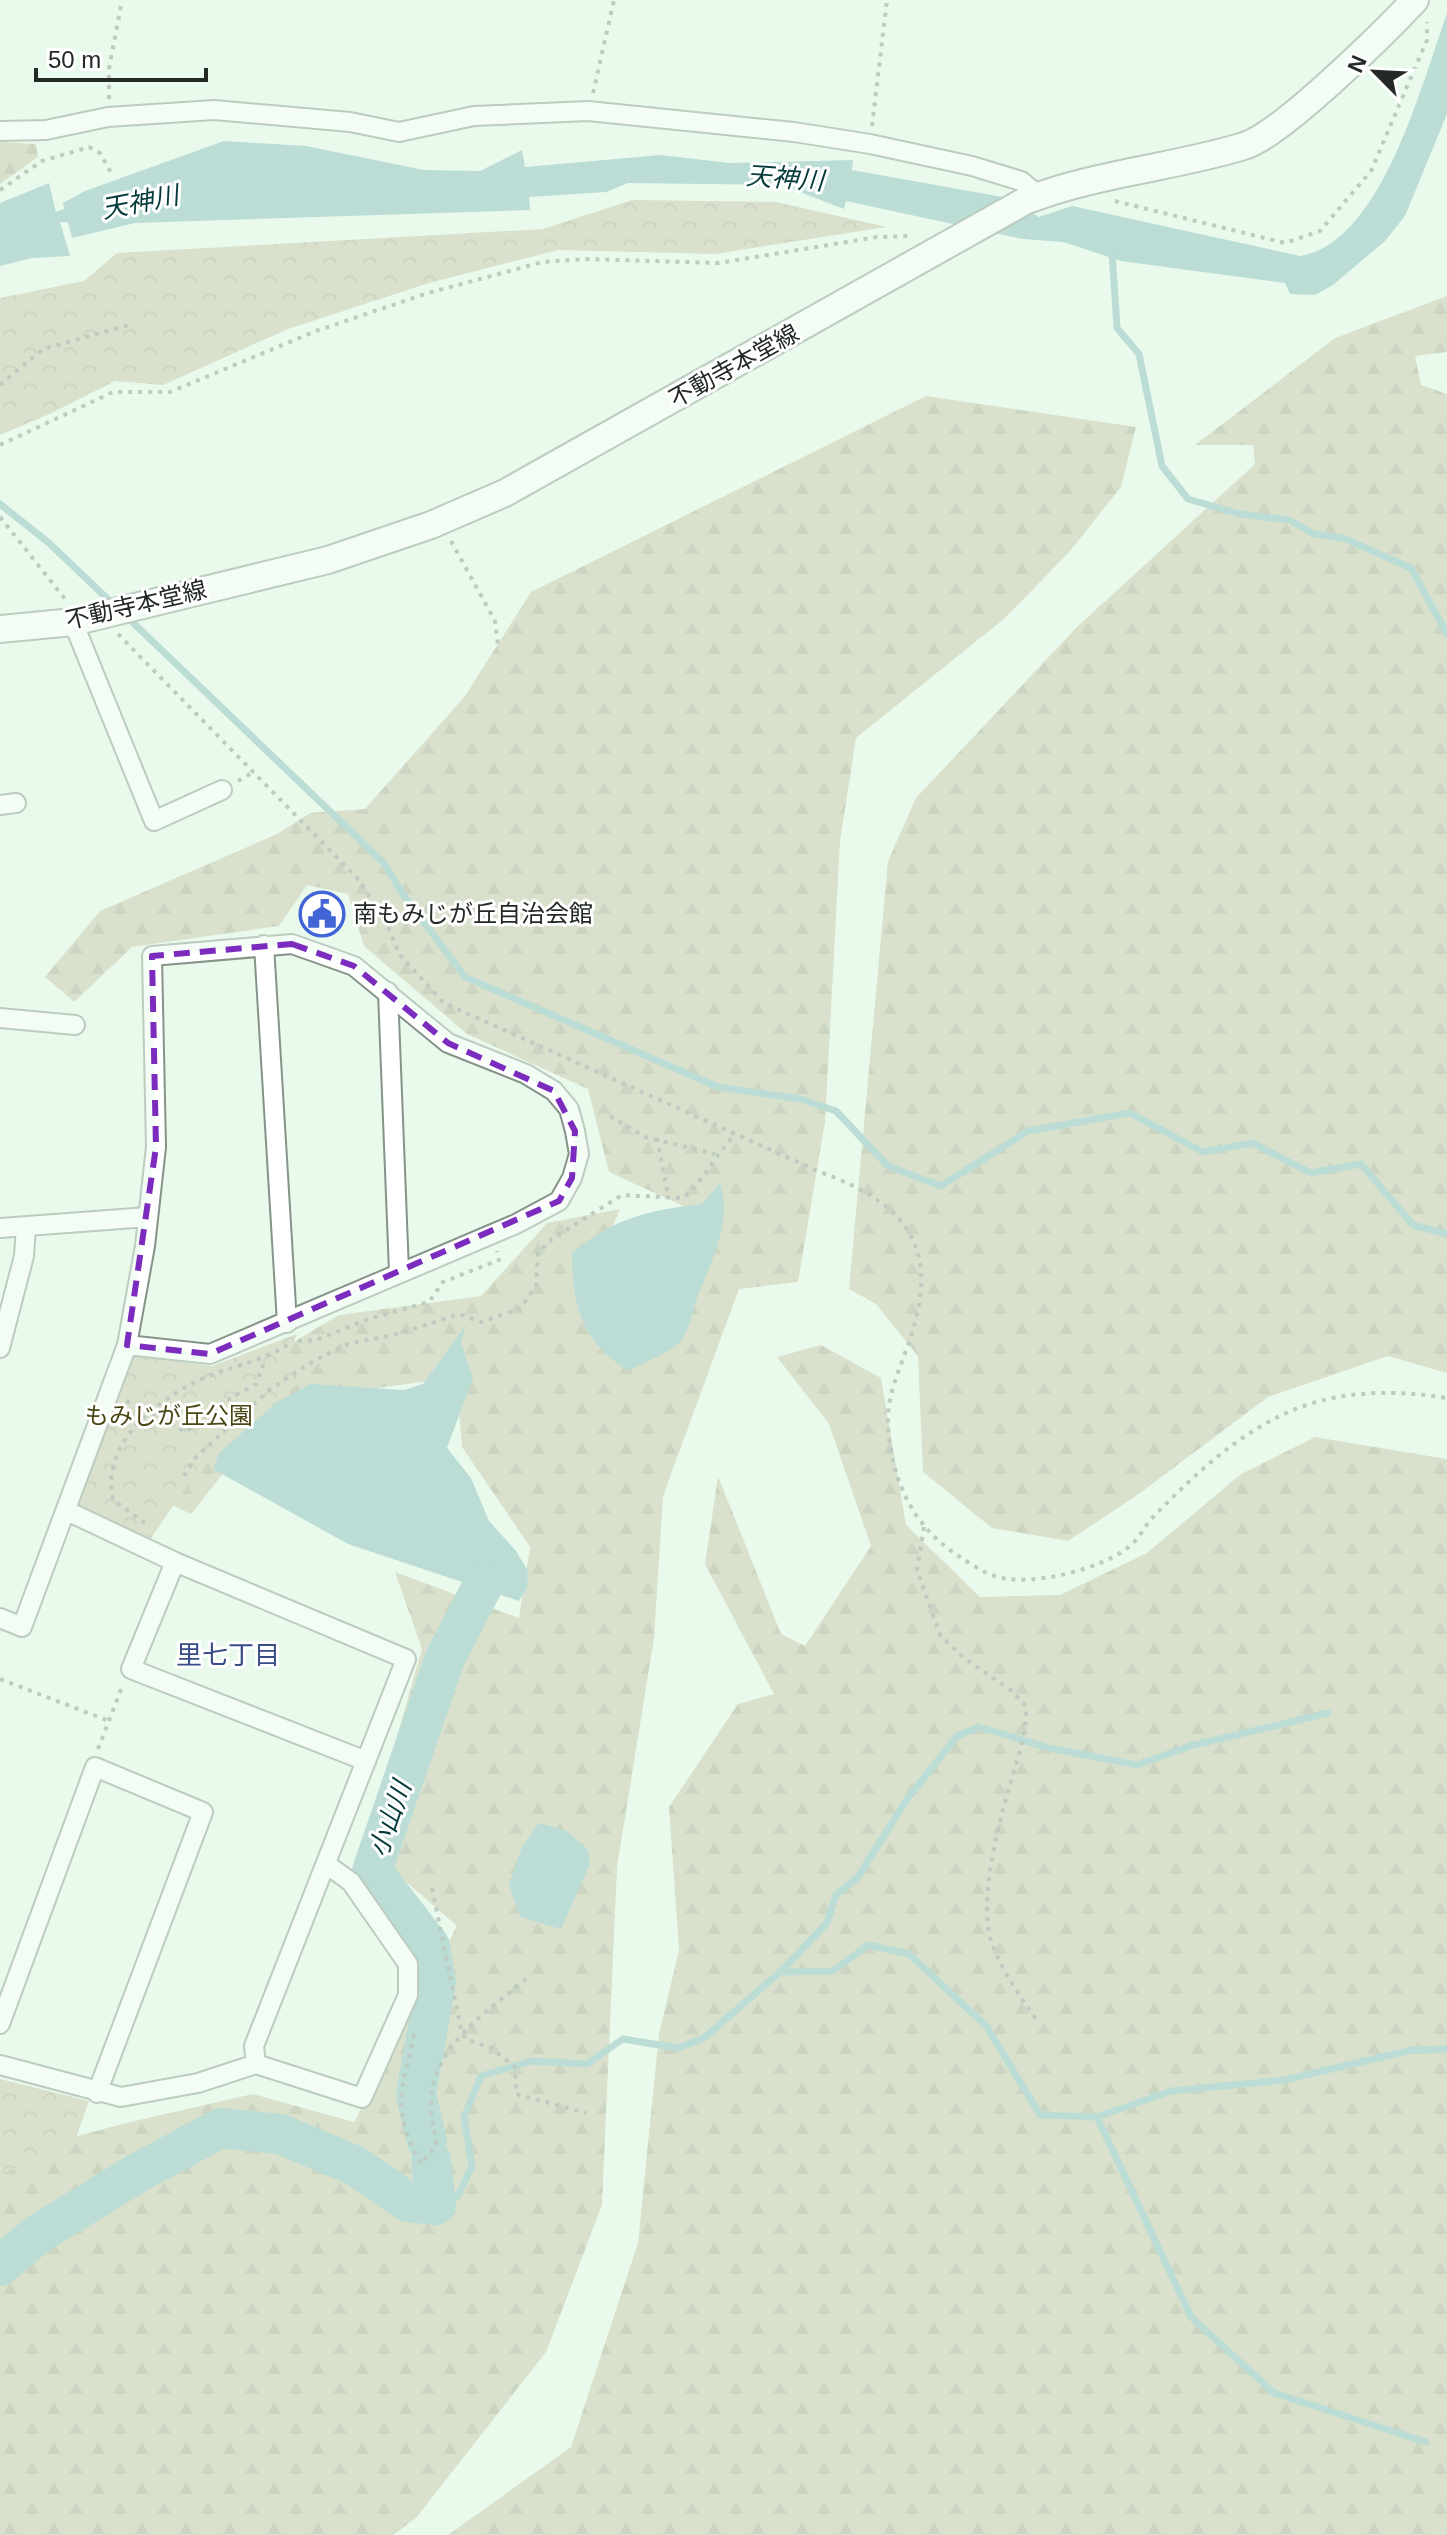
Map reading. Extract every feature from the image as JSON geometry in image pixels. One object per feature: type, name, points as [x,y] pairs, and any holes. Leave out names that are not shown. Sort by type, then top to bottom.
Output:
[{"type":"main road","name":"不動寺本堂線","points":[[0,629],[84,619],[328,560],[440,521],[505,493],[1032,198],[1103,176],[1247,146],[1290,117],[1421,7]]},
{"type":"street","points":[[0,131],[46,130],[108,117],[214,110],[350,122],[399,132],[474,116],[588,111],[794,132],[870,144],[972,166],[1021,181],[1032,198]]},
{"type":"street","points":[[84,619],[154,821],[222,790]]},
{"type":"street","points":[[0,1618],[22,1627],[127,1345],[156,1147],[152,956],[292,944],[354,966],[448,1043],[526,1074],[554,1091],[569,1109],[579,1154],[572,1178],[559,1201],[493,1234],[210,1354],[127,1345]]},
{"type":"street","points":[[264,945],[287,1323]]},
{"type":"street","points":[[388,992],[399,1272]]},
{"type":"street","points":[[0,1018],[75,1025]]},
{"type":"street","points":[[0,1228],[148,1217]]},
{"type":"street","points":[[0,1348],[24,1256],[26,1227]]},
{"type":"street","points":[[67,1511],[175,1562],[406,1659],[254,2046],[256,2064]]},
{"type":"street","points":[[175,1562],[131,1669],[366,1761]]},
{"type":"street","points":[[0,2024],[95,1767],[203,1812],[97,2093]]},
{"type":"street","points":[[0,2065],[97,2093],[144,2095],[198,2083],[256,2064],[362,2098],[408,1995],[408,1964],[351,1882],[326,1864]]},
{"type":"path","points":[[108,117],[109,69],[122,0]]},
{"type":"path","points":[[588,111],[614,0]]},
{"type":"path","points":[[870,144],[887,0]]},
{"type":"path","points":[[1113,200],[1285,243],[1320,231],[1371,171],[1427,40],[1421,7]]},
{"type":"path","points":[[0,190],[42,161],[89,147],[100,153],[113,176]]},
{"type":"path","points":[[0,445],[113,392],[170,392],[316,331],[428,293],[543,262],[585,259],[719,263],[877,237],[913,235],[953,244]]},
{"type":"path","points":[[0,385],[43,349],[129,325]]},
{"type":"path","points":[[0,517],[84,619],[359,880],[387,924],[399,954],[444,1003],[862,1187],[885,1203],[910,1233],[920,1257],[921,1289],[913,1332],[893,1389],[888,1419],[890,1452],[902,1493],[924,1527],[941,1543],[994,1576],[1038,1579],[1092,1566],[1132,1545],[1152,1518],[1229,1446],[1298,1408],[1368,1392],[1414,1393],[1447,1398]]},
{"type":"path","points":[[440,521],[495,621],[498,645]]},
{"type":"path","points":[[610,1116],[645,1137],[715,1154]]},
{"type":"path","points":[[184,1476],[196,1457],[269,1390],[317,1359],[348,1344],[398,1334],[459,1314],[482,1322],[521,1308],[536,1285],[538,1253],[552,1239],[622,1195],[683,1198],[699,1185],[715,1154],[736,1134]]},
{"type":"path","points":[[657,1138],[668,1196]]},
{"type":"path","points":[[139,1546],[149,1526],[113,1500],[109,1481],[118,1451],[149,1412],[193,1383],[266,1358],[295,1342],[316,1340],[368,1319],[429,1302],[443,1282],[499,1260],[493,1234]]},
{"type":"path","points":[[109,1393],[186,1432],[218,1405],[256,1384],[266,1358]]},
{"type":"path","points":[[924,1527],[917,1570],[940,1635],[964,1658],[1012,1691],[1026,1706],[1027,1725],[1006,1799],[988,1891],[991,1941],[1010,1982],[1036,2019]]},
{"type":"path","points":[[95,1767],[94,1758],[131,1669]]},
{"type":"path","points":[[0,1679],[109,1721]]},
{"type":"path","points":[[432,1888],[462,2034],[468,2040],[491,2048],[515,2067],[516,2094],[586,2113]]},
{"type":"path","points":[[416,2024],[400,2090],[400,2104],[408,2142],[421,2164],[436,2146],[430,2104],[441,2061],[462,2034],[528,1977]]},
{"type":"highlighted area","points":[[292,944],[354,966],[448,1043],[554,1091],[575,1131],[572,1178],[559,1201],[210,1354],[127,1345],[156,1147],[152,956]]},
{"type":"green space","points":[[0,142],[36,144],[38,157],[0,184]]},
{"type":"green space","points":[[632,200],[776,202],[887,227],[715,254],[558,250],[429,283],[288,329],[163,385],[115,381],[0,435],[0,298],[84,281],[117,253],[543,229]]},
{"type":"green space","points":[[1447,296],[1447,352],[1415,356],[1421,385],[1447,394],[1447,1373],[1388,1356],[1268,1397],[1136,1496],[1068,1541],[992,1528],[923,1472],[918,1356],[876,1304],[849,1289],[888,861],[916,798],[1077,627],[1255,464],[1253,445],[1195,445],[1335,338]]},
{"type":"green space","points":[[926,396],[1136,427],[1121,487],[1071,550],[1005,618],[856,738],[840,841],[825,1122],[798,1282],[739,1289],[663,1496],[654,1638],[617,1867],[602,2205],[546,2352],[416,2518],[393,2535],[0,2535],[0,2157],[126,2123],[253,2094],[354,2122],[457,1926],[389,1867],[372,1824],[422,1649],[395,1572],[519,1618],[530,1547],[462,1447],[456,1377],[309,1398],[238,1455],[191,1514],[144,1492],[205,1394],[339,1315],[481,1296],[547,1223],[620,1209],[594,1273],[711,1219],[609,1172],[588,1089],[467,1034],[364,946],[348,894],[307,885],[279,926],[132,947],[74,1002],[45,977],[100,911],[277,834],[310,813],[365,809],[465,696],[531,592]]},
{"type":"green space","name":"もみじが丘公園","points":[[297,1334],[287,1358],[302,1382],[256,1409],[212,1450],[151,1538],[77,1507],[134,1356],[212,1366]]},
{"type":"green space","points":[[821,1345],[881,1378],[906,1525],[980,1597],[1060,1595],[1147,1553],[1241,1474],[1315,1437],[1447,1459],[1447,2535],[448,2535],[571,2447],[638,2243],[659,2034],[679,1950],[669,1807],[738,1704],[774,1694],[705,1564],[718,1476],[781,1634],[805,1646],[871,1546],[829,1424],[777,1357]]},
{"type":"green space","points":[[0,2079],[89,2101],[75,2141],[0,2175]]},
{"type":"water","name":"天神川","points":[[1447,13],[1447,114],[1405,216],[1385,241],[1333,285],[1315,295],[1290,294],[1285,283],[1121,261],[1063,242],[1023,239],[846,201],[844,209],[782,185],[628,183],[606,192],[529,197],[530,210],[135,223],[72,238],[68,222],[60,222],[70,256],[32,258],[0,266],[0,203],[49,183],[56,212],[64,209],[63,203],[85,191],[224,141],[306,146],[424,170],[480,171],[522,150],[525,167],[661,155],[729,163],[853,160],[852,170],[1008,198],[1039,217],[1072,206],[1300,256],[1329,245],[1354,222],[1376,192],[1411,117]]},
{"type":"water","points":[[720,1183],[724,1213],[722,1228],[686,1332],[672,1349],[629,1371],[600,1348],[583,1321],[574,1289],[572,1253],[617,1224],[666,1209],[702,1204]]},
{"type":"water","points":[[466,1325],[461,1342],[473,1378],[447,1448],[471,1478],[489,1521],[516,1551],[528,1571],[527,1588],[519,1601],[348,1544],[213,1469],[219,1453],[277,1402],[311,1384],[404,1390],[423,1384]]},
{"type":"water","points":[[539,1823],[567,1831],[588,1850],[590,1864],[561,1929],[520,1917],[509,1885],[522,1847]]},
{"type":"waterway","points":[[1112,252],[1117,328],[1139,354],[1162,466],[1188,499],[1239,514],[1289,520],[1314,534],[1343,538],[1411,568],[1447,634]]},
{"type":"waterway","points":[[0,504],[49,543],[114,605]]},
{"type":"waterway","points":[[126,616],[384,863],[402,893],[465,977],[718,1087],[800,1099],[836,1111],[888,1166],[941,1186],[1028,1131],[1130,1113],[1203,1152],[1252,1143],[1311,1173],[1361,1164],[1413,1225],[1447,1234]]},
{"type":"waterway","name":"小山川","points":[[427,2141],[416,2095],[436,1982],[430,1946],[372,1871],[445,1658],[483,1585]]},
{"type":"waterway","points":[[436,2205],[458,2196],[472,2166],[464,2117],[481,2076],[531,2061],[587,2064],[623,2039],[678,2048],[704,2038],[780,1972],[827,1923],[836,1895],[857,1878],[908,1798],[957,1736],[979,1727],[1049,1748],[1137,1765],[1190,1746],[1328,1713]]},
{"type":"waterway","points":[[780,1972],[833,1971],[868,1945],[909,1954],[987,2027],[1040,2115],[1097,2117],[1171,2091],[1285,2080],[1411,2050],[1447,2049]]},
{"type":"waterway","points":[[1097,2117],[1191,2317],[1274,2393],[1426,2442]]},
{"type":"waterway","name":"小山川","points":[[0,2266],[38,2234],[139,2172],[221,2128],[280,2134],[356,2166],[408,2202],[436,2205],[431,2160]]},
{"type":"place","name":"南もみじが丘自治会館","points":[[322,914]]},
{"type":"district","name":"里七丁目","points":[[228,1655]]}]
